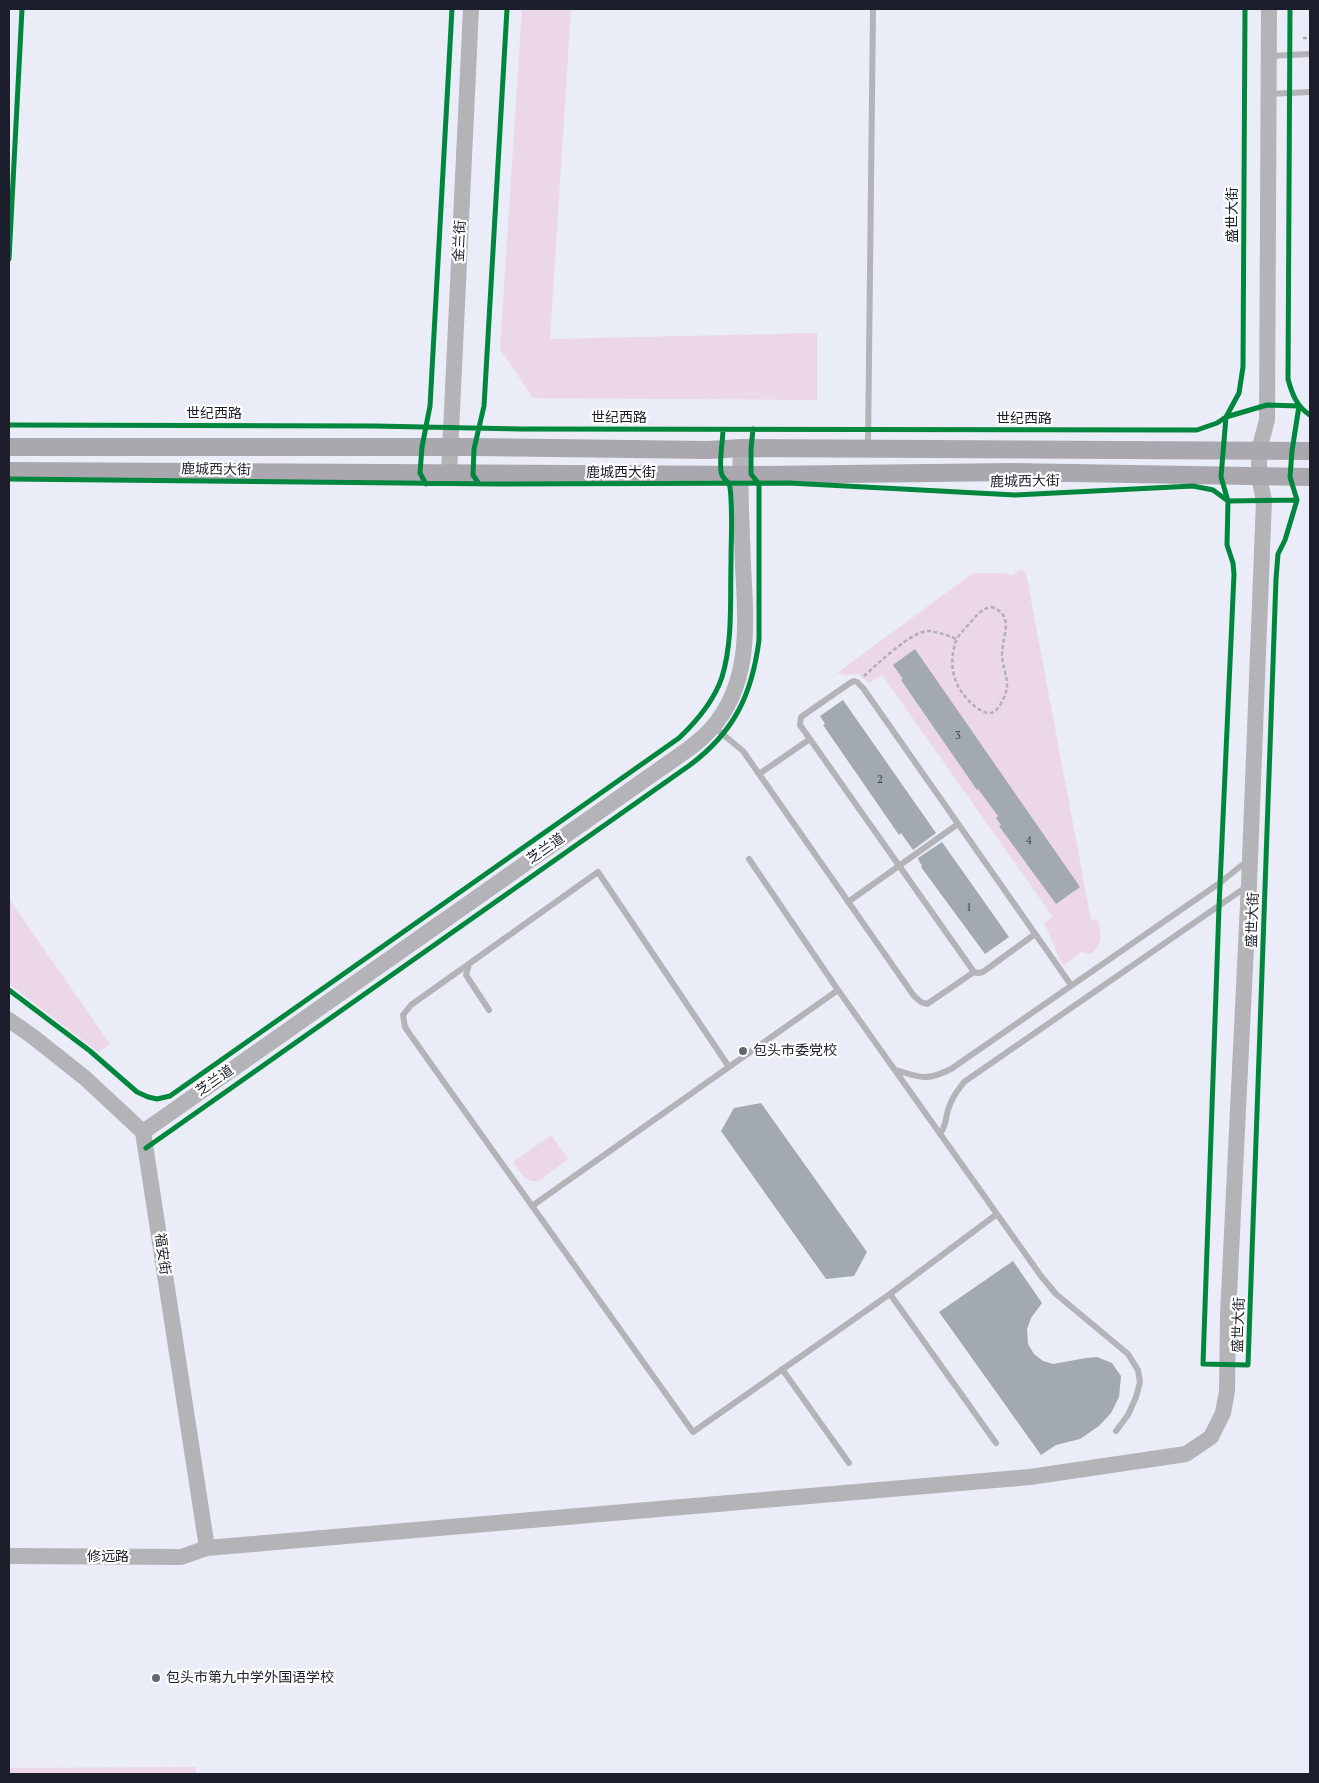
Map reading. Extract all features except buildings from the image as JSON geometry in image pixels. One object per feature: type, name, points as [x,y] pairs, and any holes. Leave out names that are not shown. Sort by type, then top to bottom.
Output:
[{"type":"main road","name":"鹿城西大街","points":[[9,446],[1310,451]]},
{"type":"main road","name":"鹿城西大街","points":[[9,471],[740,474],[1012,472],[1310,477]]},
{"type":"street","name":"金兰街","points":[[450,473],[471,9]]},
{"type":"street","name":"盛世大街","points":[[1186,1454],[1211,1437],[1223,1414],[1227,1391],[1228,1315],[1249,884],[1264,500],[1259,477],[1259,450],[1267,420],[1269,9]]},
{"type":"street","name":"芝兰道","points":[[143,1132],[660,769],[696,743],[713,726],[723,713],[736,687],[742,665],[746,633],[740,474],[741,448]]},
{"type":"street","points":[[9,1020],[85,1078],[143,1132]]},
{"type":"street","name":"福安街","points":[[143,1132],[206,1548]]},
{"type":"street","name":"修远路","points":[[9,1556],[181,1557],[206,1548],[1030,1477],[1186,1454]]},
{"type":"lane","points":[[868,449],[873,9]]},
{"type":"lane","points":[[1269,56],[1310,54]]},
{"type":"lane","points":[[1269,94],[1310,92]]},
{"type":"lane","points":[[974,972],[800,726],[801,717],[850,683],[857,682],[863,688],[1071,985]]},
{"type":"lane","points":[[713,726],[743,751],[914,996],[921,1002],[926,1004],[974,972],[983,972],[1035,934]]},
{"type":"lane","points":[[759,774],[810,739]]},
{"type":"lane","points":[[848,902],[958,824]]},
{"type":"lane","points":[[748,859],[1040,1276],[1056,1294],[1128,1354],[1138,1370],[1140,1382],[1128,1415],[1116,1431]]},
{"type":"lane","points":[[895,1070],[928,1078],[951,1069],[1221,882],[1250,859]]},
{"type":"lane","points":[[728,1067],[598,872],[411,1005],[403,1015],[403,1021],[409,1033],[693,1432],[890,1294],[997,1214]]},
{"type":"lane","points":[[940,1134],[946,1125],[952,1098],[964,1082],[1249,884]]},
{"type":"lane","points":[[470,963],[466,975],[489,1010]]},
{"type":"lane","points":[[532,1206],[838,990]]},
{"type":"lane","points":[[890,1294],[996,1443]]},
{"type":"lane","points":[[782,1369],[849,1463]]},
{"type":"path","points":[[1303,38],[1310,38]]},
{"type":"path","points":[[986,608],[994,608],[1005,619],[1002,651],[1008,686],[1005,696],[995,712],[989,713],[978,709],[956,685],[952,667],[957,639],[978,613],[986,608]]},
{"type":"path","points":[[857,682],[901,644],[919,633],[929,631],[957,639]]},
{"type":"shaded area","points":[[522,9],[571,9],[550,339],[817,333],[817,400],[533,398],[500,349]]},
{"type":"shaded area","points":[[1021,570],[1026,573],[1091,920],[1097,919],[1100,929],[1098,947],[1091,954],[1081,952],[1063,966],[1044,923],[1053,917],[882,675],[869,683],[858,674],[837,673],[973,573],[1003,573],[1012,575]]},
{"type":"shaded area","points":[[9,899],[110,1044],[98,1052],[9,984]]},
{"type":"shaded area","points":[[551,1135],[568,1159],[539,1181],[526,1179],[513,1162]]},
{"type":"shaded area","points":[[196,1767],[196,1774],[9,1774],[9,1768]]},
{"type":"cycle path","points":[[9,259],[22,9]]},
{"type":"cycle path","points":[[426,484],[420,473],[422,447],[430,406],[452,9]]},
{"type":"cycle path","points":[[479,484],[473,475],[474,449],[484,406],[507,9]]},
{"type":"cycle path","points":[[1245,9],[1243,367],[1239,393],[1226,417],[1221,477],[1228,501],[1227,545],[1233,563],[1234,574],[1219,907],[1203,1364],[1248,1365],[1276,579],[1278,554],[1285,540],[1297,500]]},
{"type":"cycle path","points":[[1290,9],[1288,379],[1296,400],[1305,412],[1310,415]]},
{"type":"cycle path","name":"世纪西路","points":[[9,425],[374,426],[521,429],[1197,430],[1217,423],[1226,417],[1267,405],[1299,406]]},
{"type":"cycle path","points":[[1297,500],[1290,477],[1299,406]]},
{"type":"cycle path","points":[[146,1148],[690,765],[718,739],[738,711],[746,695],[756,660],[759,640],[759,484],[751,474],[753,429]]},
{"type":"cycle path","points":[[9,990],[90,1051],[137,1092],[157,1099],[170,1096],[679,738],[710,702],[719,686],[726,663],[731,606],[731,506],[729,485],[721,471],[723,430]]},
{"type":"cycle path","points":[[9,479],[500,484],[789,483],[1015,495],[1193,486],[1213,490],[1228,501]]},
{"type":"cycle path","points":[[1228,501],[1297,500]]},
{"type":"place","name":"包头市委党校","points":[[743,1051]]},
{"type":"place","name":"包头市第九中学外国语学校","points":[[156,1678]]}]
